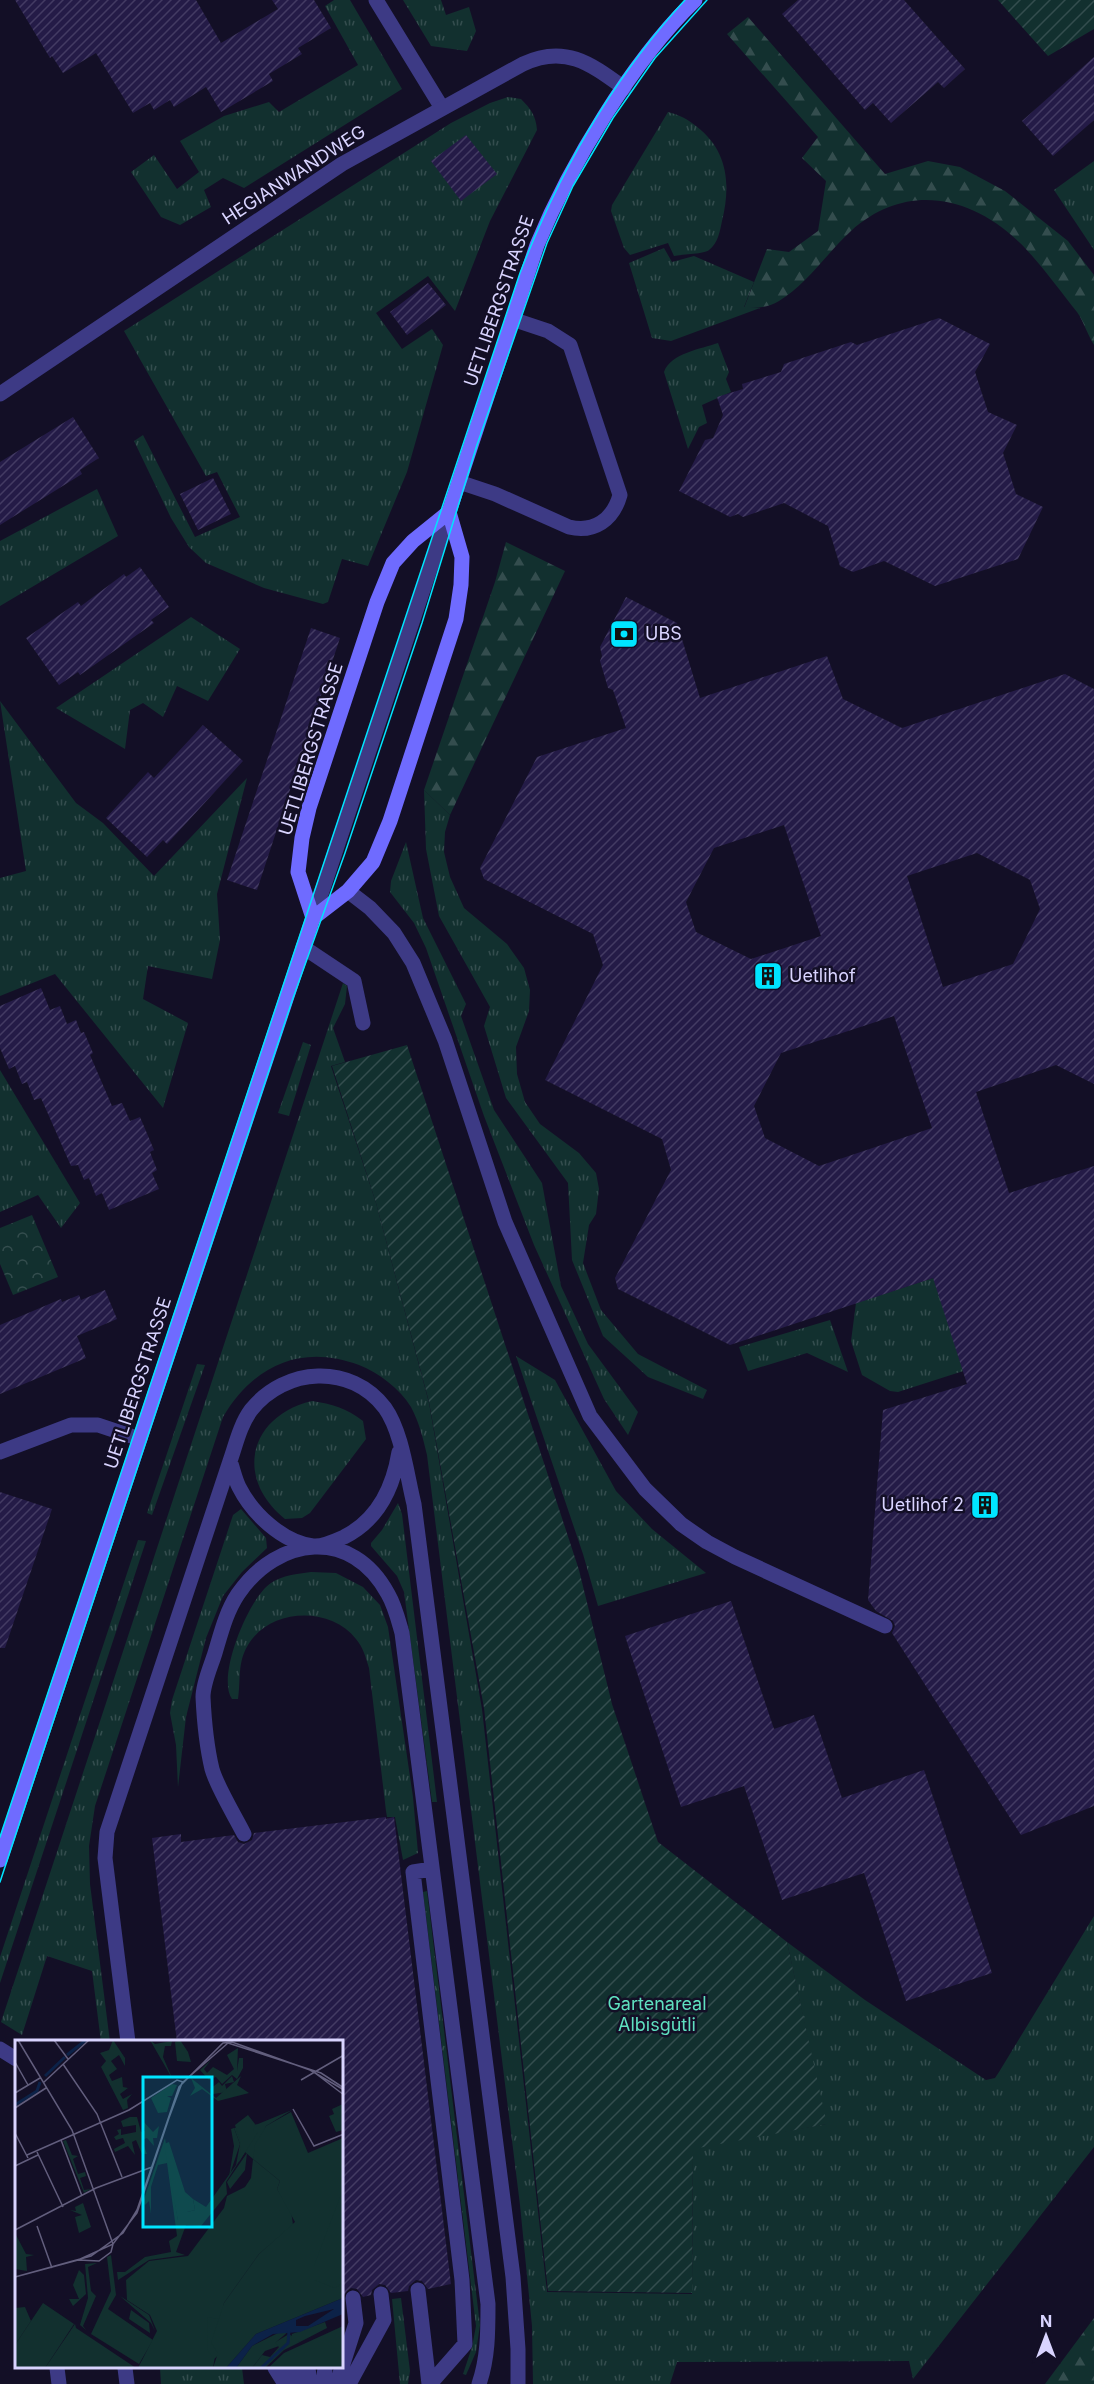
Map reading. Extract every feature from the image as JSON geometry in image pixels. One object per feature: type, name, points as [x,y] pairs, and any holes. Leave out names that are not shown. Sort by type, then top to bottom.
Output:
[{"type":"main road","name":"UETLIBERGSTRASSE","points":[[0,1860],[313,918],[298,872],[302,838],[309,808],[377,602],[393,563],[413,541],[449,512],[512,319],[549,218],[587,146],[624,88],[695,0]]},
{"type":"main road","points":[[313,918],[348,891],[373,862],[390,821],[456,619],[462,557],[449,512]]},
{"type":"street","points":[[376,0],[442,108]]},
{"type":"street","name":"HEGIANWANDWEG","points":[[0,394],[342,164],[538,57],[555,55],[573,57],[592,65],[624,88]]},
{"type":"street","points":[[459,482],[495,494],[580,530],[601,524],[616,507],[620,495],[570,345],[548,331],[512,319]]},
{"type":"street","name":"UETLIBERGSTRASSE","points":[[313,918],[449,512]]},
{"type":"street","points":[[348,891],[370,908],[394,933],[413,963],[445,1040],[505,1222],[590,1416],[645,1489],[681,1524],[707,1542],[735,1557],[885,1626]]},
{"type":"street","points":[[303,947],[354,981],[363,1023]]},
{"type":"street","points":[[128,2040],[105,1858],[106,1832],[243,1423],[261,1399],[286,1382],[315,1375],[332,1376],[348,1381],[375,1397],[392,1419],[414,1504],[513,2277],[518,2384]]},
{"type":"street","points":[[0,1452],[71,1425],[98,1425],[140,1439]]},
{"type":"street","points":[[244,1834],[212,1770],[203,1694],[226,1616],[238,1593],[262,1566],[300,1547],[335,1541],[354,1532],[371,1518],[384,1501],[392,1482],[400,1447]]},
{"type":"street","points":[[230,1461],[239,1486],[250,1504],[264,1520],[279,1532],[314,1546],[347,1553],[362,1562],[388,1593],[397,1612],[402,1633],[488,2304],[485,2367],[479,2384]]},
{"type":"street","points":[[430,2384],[465,2344],[462,2280],[413,1872],[432,1869]]},
{"type":"street","points":[[0,2049],[15,2058]]},
{"type":"street","points":[[418,2290],[430,2384]]},
{"type":"street","points":[[349,2384],[384,2320],[381,2294]]},
{"type":"street","points":[[344,2361],[356,2323],[353,2298]]},
{"type":"street","points":[[57,2369],[59,2384]]},
{"type":"street","points":[[125,2369],[127,2384]]},
{"type":"street","points":[[276,2369],[285,2384]]},
{"type":"street","points":[[293,2369],[298,2384]]},
{"type":"street","points":[[308,2369],[310,2384]]},
{"type":"street","points":[[323,2384],[325,2369]]},
{"type":"street","points":[[336,2384],[341,2369]]},
{"type":"green space","points":[[334,0],[350,0],[402,89],[244,188],[223,178],[204,190],[211,207],[180,225],[161,217],[131,172],[154,155],[177,189],[199,172],[180,141],[224,116],[269,102],[279,112],[358,65],[325,6]]},
{"type":"green space","points":[[403,0],[441,0],[446,15],[469,7],[476,31],[467,51],[431,46]]},
{"type":"green space","points":[[998,0],[1094,0],[1094,29],[1048,56]]},
{"type":"green space","points":[[748,17],[885,174],[928,161],[960,167],[1005,191],[1068,241],[1094,275],[1094,345],[1077,312],[1019,242],[1000,226],[979,213],[958,205],[936,201],[914,201],[893,206],[871,216],[842,239],[808,277],[789,294],[771,305],[744,308],[767,249],[789,252],[818,231],[826,181],[802,158],[818,137],[727,34]]},
{"type":"green space","points":[[508,97],[521,99],[528,106],[537,130],[490,221],[455,311],[428,276],[376,313],[402,349],[432,329],[443,345],[407,472],[368,566],[342,559],[328,602],[323,604],[264,588],[206,563],[189,547],[171,518],[134,441],[143,435],[195,537],[240,517],[217,472],[206,476],[124,331],[451,123],[490,103]]},
{"type":"green space","points":[[668,112],[683,118],[707,135],[721,157],[726,194],[719,233],[712,247],[703,252],[674,256],[668,243],[630,255],[624,248],[611,211],[612,205]]},
{"type":"green space","points":[[1094,161],[1094,250],[1054,190]]},
{"type":"green space","points":[[664,248],[672,262],[694,256],[754,282],[744,307],[760,308],[671,341],[652,338],[629,263]]},
{"type":"green space","points":[[718,343],[729,372],[726,379],[731,392],[702,405],[707,423],[699,427],[688,449],[664,372],[673,360],[680,356]]},
{"type":"green space","points":[[97,489],[118,536],[0,606],[0,541]]},
{"type":"green space","points":[[506,542],[565,571],[450,815],[424,790],[495,582]]},
{"type":"green space","points":[[191,617],[240,649],[208,701],[177,686],[163,717],[143,703],[130,710],[125,749],[56,708]]},
{"type":"green space","points":[[0,701],[76,803],[103,823],[154,876],[247,778],[217,894],[220,940],[212,979],[148,966],[143,999],[188,1023],[163,1108],[55,974],[0,996],[0,878],[26,871]]},
{"type":"green space","points":[[424,790],[450,815],[445,832],[444,852],[450,877],[464,908],[507,944],[524,968],[530,990],[529,1011],[516,1047],[517,1074],[525,1102],[540,1124],[579,1153],[596,1173],[599,1189],[596,1214],[589,1225],[583,1263],[601,1310],[638,1354],[707,1390],[703,1399],[648,1377],[603,1336],[572,1260],[568,1183],[506,1098],[484,1026],[490,1007],[439,916],[426,849]]},
{"type":"green space","points":[[406,842],[423,918],[466,1004],[461,1016],[494,1110],[542,1183],[561,1286],[588,1344],[638,1412],[628,1435],[604,1399],[534,1245],[484,1116],[426,948],[414,923],[390,892],[391,881]]},
{"type":"green space","points":[[343,983],[347,986],[345,1004],[333,1028],[345,1062],[331,1066],[376,1203],[429,1403],[482,1709],[547,2292],[692,2294],[693,2148],[826,2124],[787,1942],[865,2000],[986,2080],[995,2078],[999,2072],[1094,1916],[1094,2147],[913,2379],[909,2361],[677,2362],[670,2384],[533,2384],[532,2326],[520,2205],[427,1455],[416,1418],[401,1394],[374,1372],[338,1359],[298,1358],[264,1372],[235,1399],[223,1417],[95,1806],[89,1846],[90,1884],[110,2040],[101,2040],[92,1971],[47,1956],[22,2035],[1,2022]]},
{"type":"green space","points":[[303,1042],[311,1045],[289,1116],[278,1113]]},
{"type":"green space","name":"Gartenareal Albisgütli","points":[[407,1045],[579,1570],[612,1704],[658,1842],[787,1942],[827,2124],[693,2149],[692,2293],[548,2291],[484,1708],[429,1402],[376,1203],[332,1066]]},
{"type":"green space","points":[[0,1070],[80,1203],[61,1228],[38,1195],[0,1212]]},
{"type":"green space","points":[[32,1215],[58,1277],[13,1295],[0,1264],[0,1228]]},
{"type":"green space","points":[[933,1278],[1010,1356],[898,1392],[890,1391],[862,1375],[851,1341],[856,1303]]},
{"type":"green space","points":[[830,1320],[848,1372],[807,1353],[748,1371],[739,1347]]},
{"type":"green space","points":[[516,1356],[555,1380],[616,1491],[652,1529],[706,1573],[598,1606],[583,1554]]},
{"type":"green space","points":[[197,1364],[205,1365],[152,1515],[147,1513]]},
{"type":"green space","points":[[312,1401],[339,1407],[363,1421],[366,1439],[310,1513],[302,1518],[285,1519],[269,1503],[259,1485],[255,1468],[256,1450],[262,1434],[274,1420],[291,1409]]},
{"type":"green space","points":[[398,1503],[402,1514],[437,1802],[432,1802],[404,1592],[397,1576],[371,1546]]},
{"type":"green space","points":[[241,1509],[266,1538],[267,1548],[242,1572],[223,1596],[206,1638],[186,1717],[178,1787],[176,1745],[170,1713],[172,1700],[233,1515]]},
{"type":"green space","points":[[138,1540],[146,1541],[0,1983],[0,1957]]},
{"type":"green space","points":[[311,1572],[336,1573],[363,1587],[380,1605],[388,1627],[413,1797],[418,1853],[403,1860],[395,1817],[387,1817],[369,1668],[356,1639],[344,1628],[316,1616],[284,1618],[258,1633],[248,1645],[241,1665],[238,1699],[232,1699],[228,1688],[228,1674],[237,1638],[253,1604],[262,1591],[280,1578]]},
{"type":"green space","points":[[427,1891],[480,2325],[476,2352],[466,2375],[463,2374],[476,2326],[423,1892]]},
{"type":"green space","points":[[401,2298],[410,2371],[408,2384],[400,2384],[392,2299]]},
{"type":"green space","points":[[1094,2318],[1094,2384],[1045,2384]]},
{"type":"green space","points":[[160,2369],[242,2369],[244,2384],[161,2384]]},
{"type":"building","points":[[15,0],[196,0],[221,43],[278,9],[272,0],[314,0],[331,28],[298,48],[302,54],[269,74],[273,81],[221,112],[206,87],[174,107],[170,100],[154,110],[150,103],[133,113],[96,53],[63,73],[52,56],[50,58]]},
{"type":"building","points":[[798,0],[904,0],[965,69],[944,88],[938,82],[891,123],[873,103],[865,110],[782,14]]},
{"type":"building","points":[[1094,57],[1094,120],[1053,156],[1022,121]]},
{"type":"building","points":[[466,135],[497,174],[461,201],[431,161]]},
{"type":"building","points":[[428,283],[446,305],[407,335],[390,312]]},
{"type":"building","points":[[939,318],[990,344],[975,372],[988,412],[1017,425],[1003,453],[1016,494],[1043,507],[1018,559],[935,586],[884,561],[853,572],[840,566],[828,526],[784,503],[743,517],[738,514],[730,517],[679,491],[705,440],[713,438],[723,415],[717,397],[743,389],[742,384],[781,372],[784,364],[851,342],[857,345]]},
{"type":"building","points":[[73,417],[99,458],[80,470],[82,474],[0,525],[0,462]]},
{"type":"building","points":[[213,478],[231,514],[198,530],[180,494]]},
{"type":"building","points":[[140,567],[169,607],[151,620],[154,623],[80,675],[78,672],[59,685],[26,638],[78,602],[81,606],[124,574],[126,577]]},
{"type":"building","name":"Uetlihof","points":[[626,597],[677,623],[700,698],[827,656],[843,699],[902,728],[1065,674],[1094,689],[1094,1084],[1056,1065],[976,1092],[1009,1193],[1094,1166],[1094,1806],[1021,1835],[892,1633],[895,1626],[893,1621],[876,1611],[868,1600],[883,1410],[967,1384],[933,1278],[730,1345],[618,1289],[615,1278],[671,1170],[662,1139],[545,1080],[603,965],[593,934],[484,879],[480,868],[537,757],[626,728],[613,690],[608,688],[600,661],[602,656],[600,647]],"holes":[[[784,825],[821,936],[751,959],[696,932],[686,902],[714,848]],[[977,853],[1030,880],[1040,909],[1013,964],[943,987],[907,876]],[[894,1016],[932,1128],[819,1166],[765,1138],[754,1106],[781,1053]]]},
{"type":"building","points":[[311,628],[340,638],[257,890],[227,880]]},
{"type":"building","points":[[203,725],[243,761],[167,844],[163,840],[147,857],[106,818],[148,772],[154,778]]},
{"type":"building","points":[[41,988],[50,1010],[60,1006],[67,1024],[76,1020],[81,1033],[84,1032],[93,1053],[90,1055],[112,1106],[122,1103],[130,1121],[140,1117],[154,1150],[150,1152],[157,1170],[152,1173],[159,1189],[109,1210],[102,1193],[96,1196],[89,1178],[84,1180],[78,1165],[71,1166],[41,1098],[34,1100],[27,1082],[22,1084],[15,1066],[9,1069],[0,1048],[0,1006]]},
{"type":"building","points":[[105,1290],[117,1319],[77,1336],[86,1358],[0,1394],[0,1325],[61,1299],[62,1302],[79,1295],[81,1300]]},
{"type":"building","points":[[0,1492],[52,1509],[5,1648],[0,1648]]},
{"type":"building","points":[[731,1601],[774,1729],[814,1715],[842,1798],[924,1770],[992,1973],[906,2001],[864,1873],[782,1900],[744,1786],[681,1807],[625,1636]]},
{"type":"building","points":[[394,1817],[451,2284],[428,2289],[422,2281],[416,2280],[409,2286],[408,2291],[391,2293],[385,2285],[379,2284],[372,2290],[371,2295],[363,2297],[357,2289],[351,2288],[344,2296],[344,2040],[177,2040],[152,1838],[181,1834],[181,1842],[234,1835],[238,1842],[244,1844],[252,1840],[254,1833]]},
{"type":"tram line","points":[[0,1837],[520,273],[552,199],[589,129],[633,62],[685,0]]},
{"type":"tram line","points":[[0,1882],[292,1001],[345,853],[422,623],[477,445],[547,243],[573,186],[613,118],[655,58],[707,0]]},
{"type":"place","name":"UBS","points":[[624,634]]},
{"type":"place","name":"Uetlihof","points":[[768,976]]},
{"type":"place","name":"Uetlihof 2","points":[[985,1505]]}]
